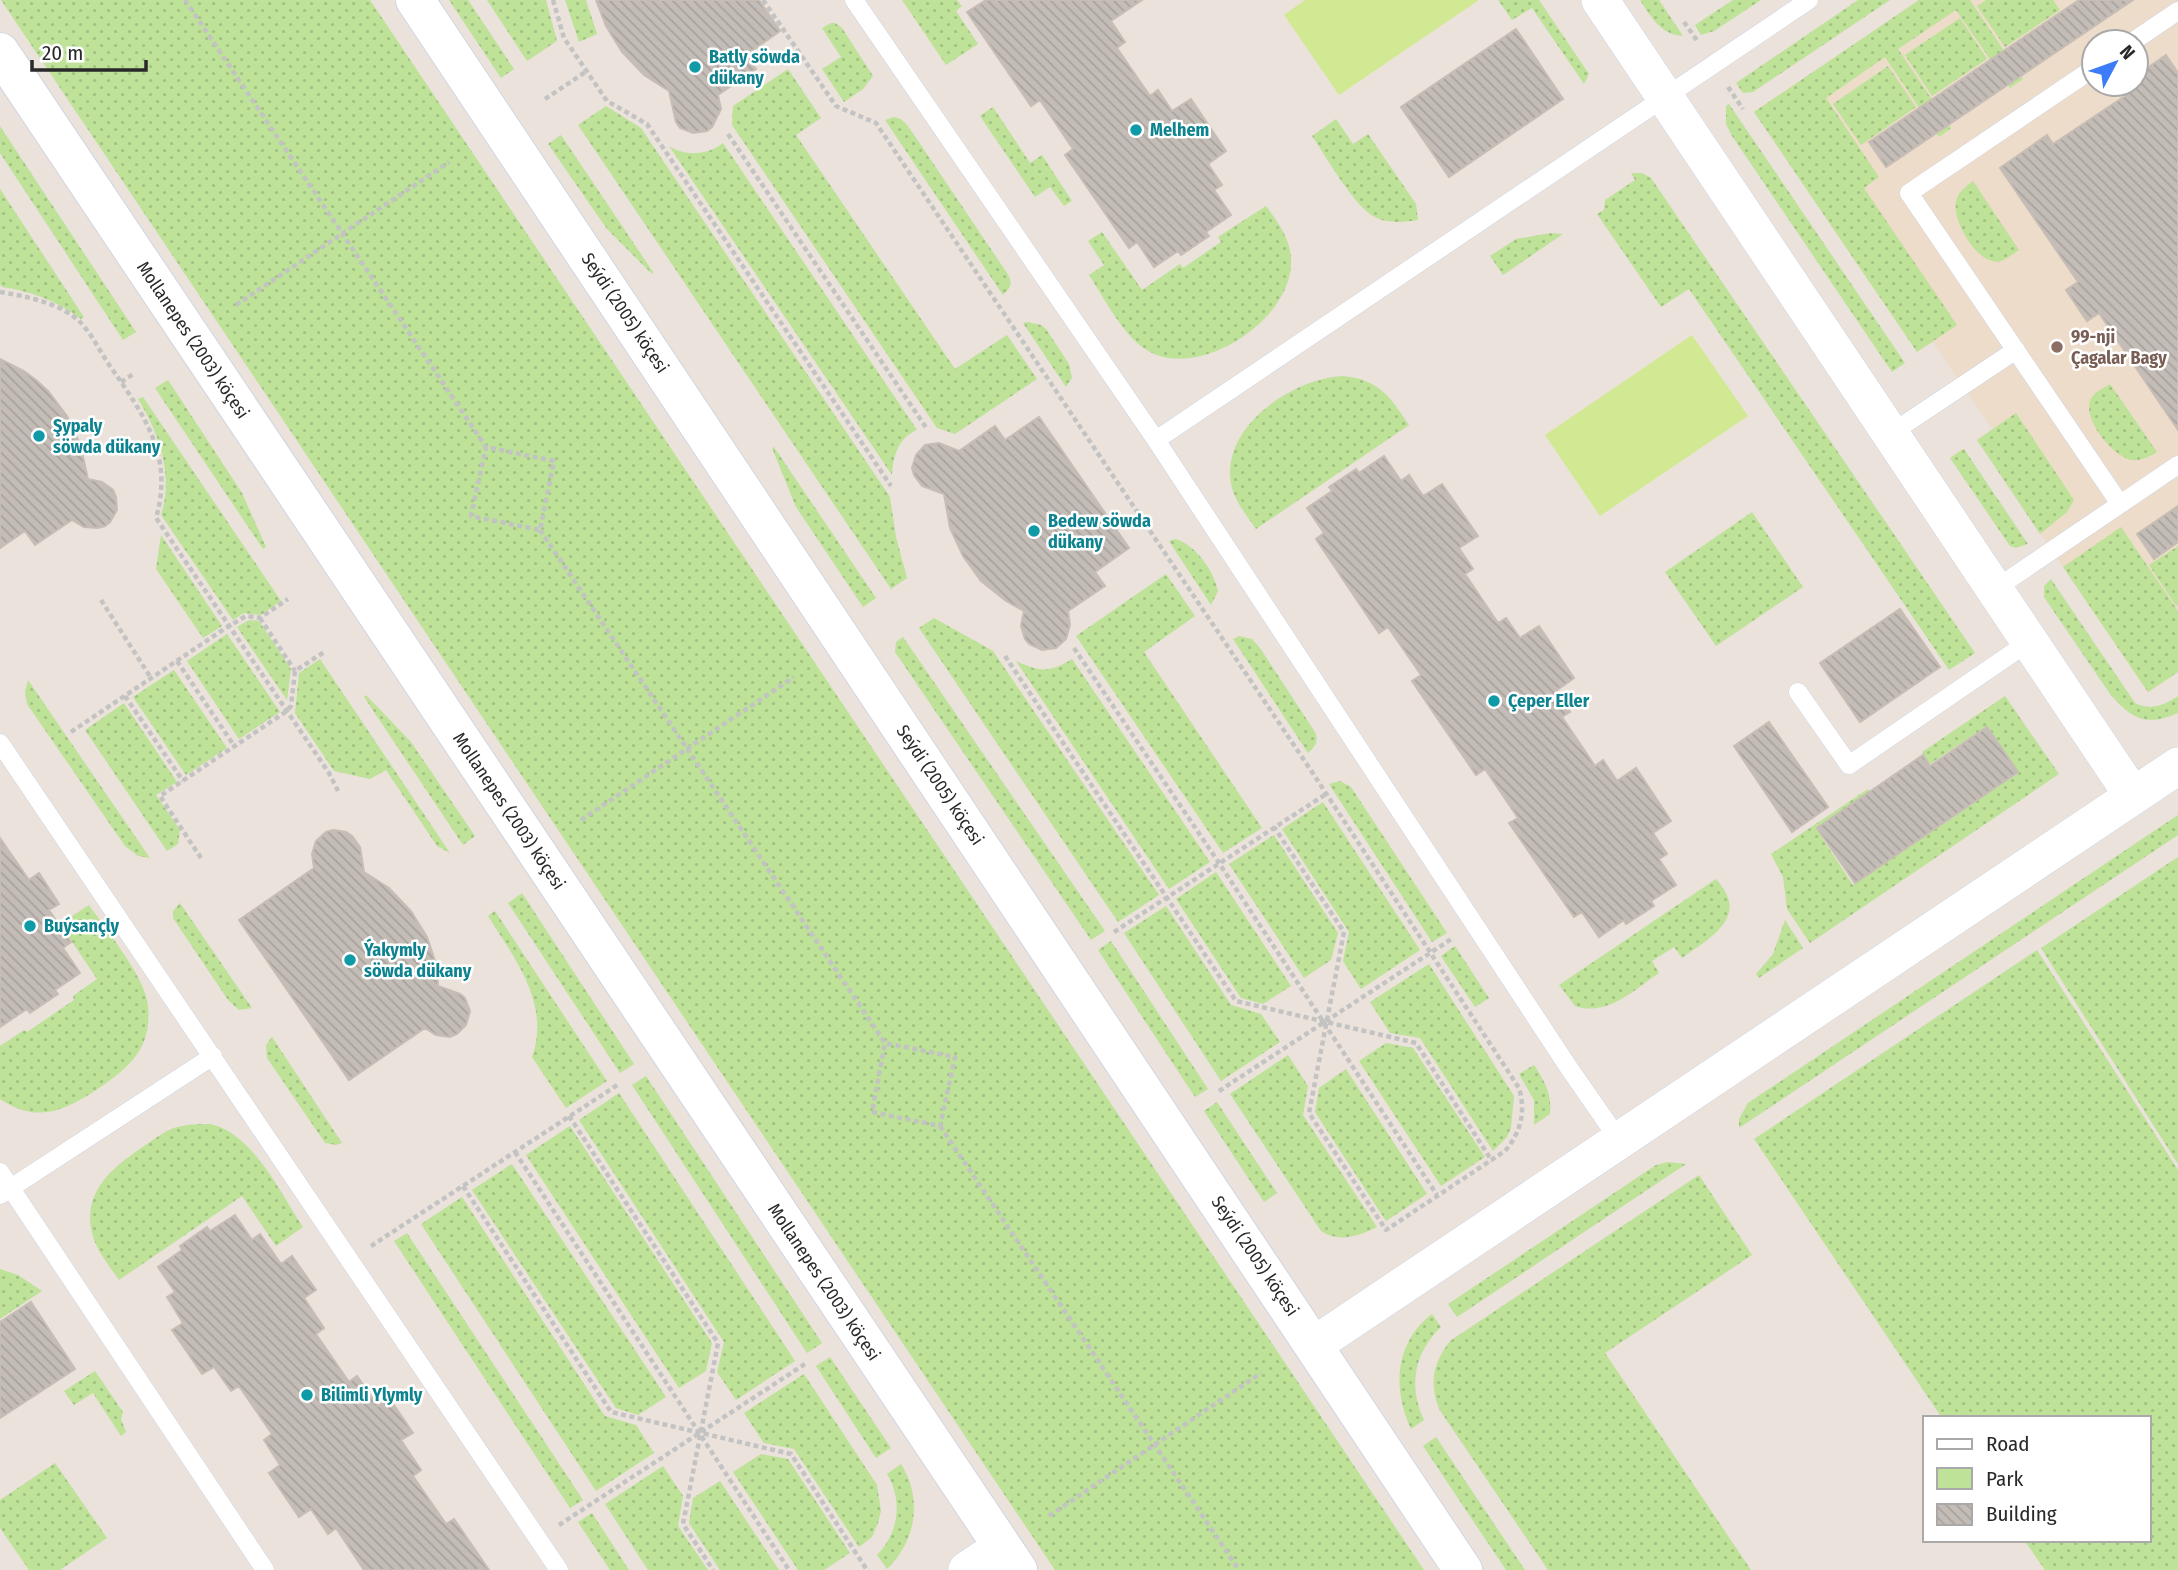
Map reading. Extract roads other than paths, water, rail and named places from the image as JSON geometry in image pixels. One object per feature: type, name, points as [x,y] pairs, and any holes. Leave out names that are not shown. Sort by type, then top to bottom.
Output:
[{"type":"street","name":"Seýdi (2005) köçesi","points":[[415,0],[1463,1570]]},
{"type":"street","points":[[1600,0],[2133,796]]},
{"type":"street","name":"Mollanepes (2003) köçesi","points":[[0,52],[1010,1558]]},
{"type":"street","points":[[1314,1345],[2178,766]]},
{"type":"street","points":[[967,1570],[1010,1558]]},
{"type":"lane","points":[[854,0],[1156,440],[1619,1140]]},
{"type":"lane","points":[[1156,440],[1809,0]]},
{"type":"lane","points":[[2150,30],[2178,11]]},
{"type":"lane","points":[[2080,77],[1909,193],[2120,504]]},
{"type":"lane","points":[[1890,434],[2015,350]]},
{"type":"lane","points":[[1995,589],[2178,465]]},
{"type":"lane","points":[[1798,692],[1849,765],[2030,641]]},
{"type":"lane","points":[[0,743],[559,1570]]},
{"type":"lane","points":[[5,1192],[213,1056]]},
{"type":"lane","points":[[0,1172],[5,1192],[265,1570]]},
{"type":"place","name":"Batly söwda dükany","points":[[695,67]]},
{"type":"place","name":"Melhem","points":[[1136,130]]},
{"type":"place","name":"99-nji Çagalar Bagy","points":[[2057,347]]},
{"type":"place","name":"Şypaly söwda dükany","points":[[39,436]]},
{"type":"place","name":"Bedew söwda dükany","points":[[1034,531]]},
{"type":"place","name":"Çeper Eller","points":[[1494,701]]},
{"type":"place","name":"Buýsançly","points":[[30,926]]},
{"type":"place","name":"Ýakymly söwda dükany","points":[[350,960]]},
{"type":"place","name":"Bilimli Ylymly","points":[[307,1395]]}]
